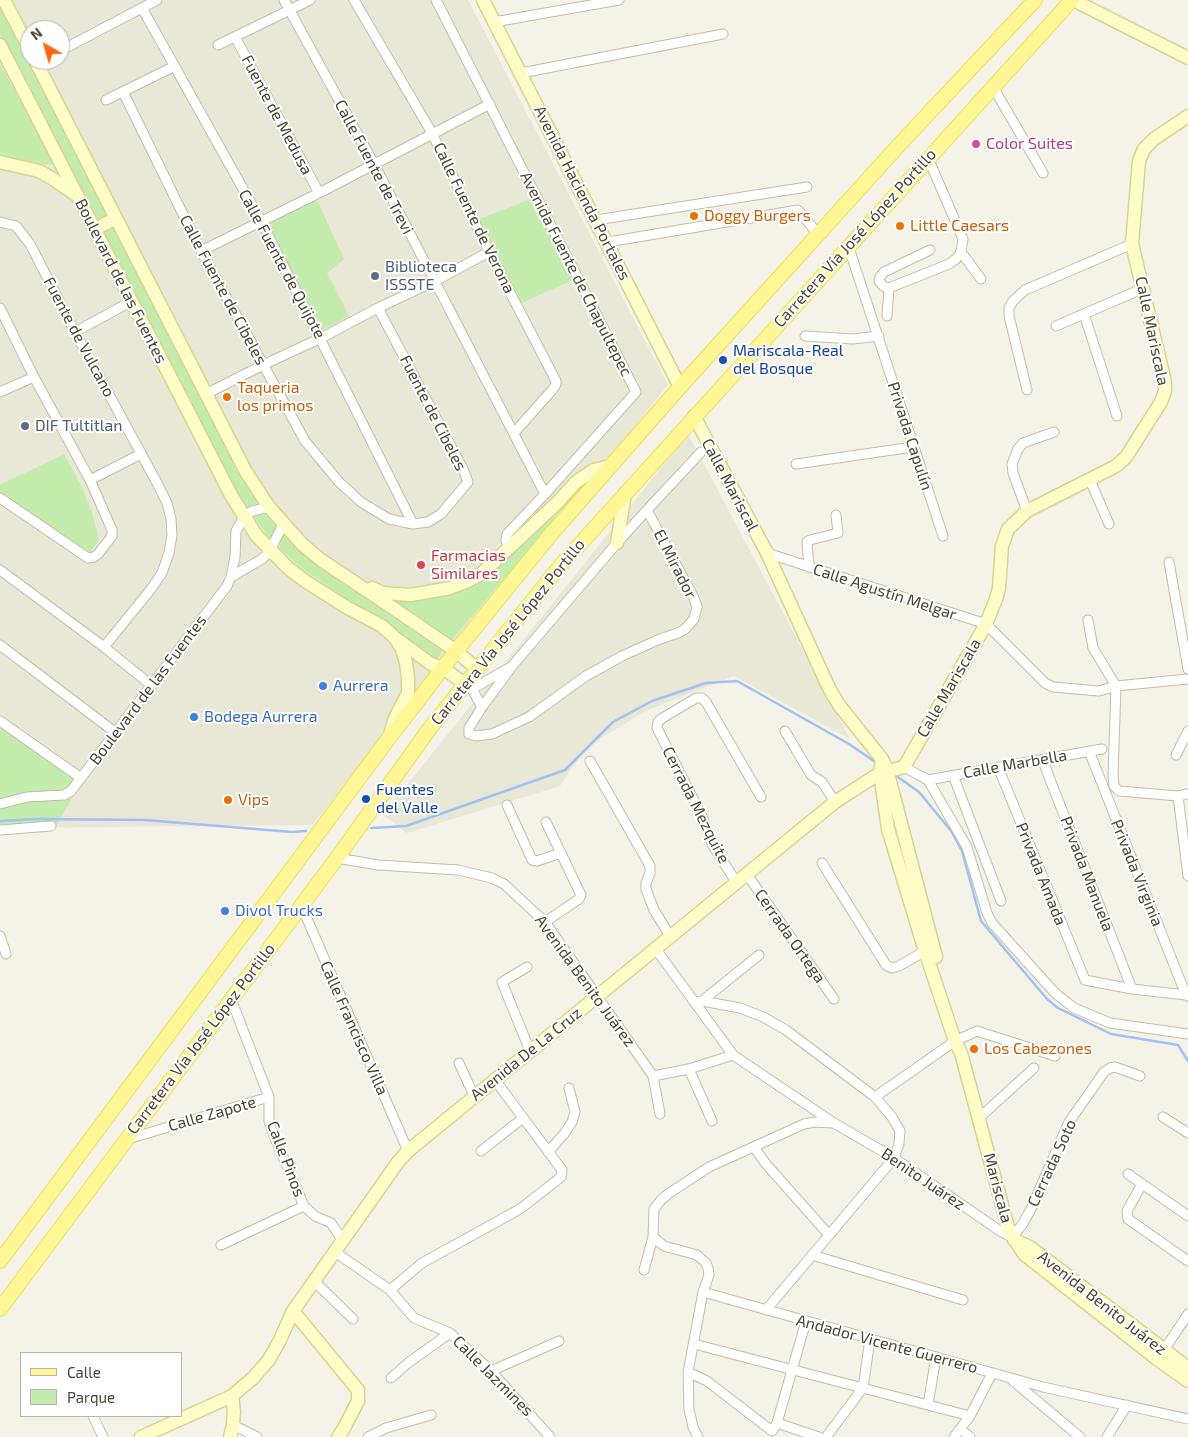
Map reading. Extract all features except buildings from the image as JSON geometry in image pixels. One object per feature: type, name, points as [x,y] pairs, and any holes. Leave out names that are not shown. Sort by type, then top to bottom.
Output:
[{"type":"main road","name":"Carretera Vía José López Portillo","points":[[0,1261],[389,738],[456,651],[552,533],[818,234],[1035,0]]},
{"type":"main road","name":"Carretera Vía José López Portillo","points":[[0,1309],[336,858],[430,728],[468,686],[477,669],[562,564],[848,245],[1072,0]]},
{"type":"street","points":[[4,0],[20,31]]},
{"type":"street","points":[[70,46],[157,0]]},
{"type":"street","name":"Calle Fuente de Trevi","points":[[284,0],[374,164],[546,494]]},
{"type":"street","points":[[218,45],[310,0]]},
{"type":"street","name":"Calle Fuente de Verona","points":[[354,0],[432,133],[489,252],[556,381],[553,389],[514,433]]},
{"type":"street","name":"Avenida Fuente de Chapultepec","points":[[436,0],[636,392],[508,534],[506,541],[510,547]]},
{"type":"street","name":"Avenida Hacienda Portales","points":[[483,0],[608,242],[680,387]]},
{"type":"street","points":[[494,22],[618,0]]},
{"type":"street","points":[[1076,0],[1188,58]]},
{"type":"street","name":"Calle Fuente de Quijote","points":[[142,8],[261,221],[413,524]]},
{"type":"street","points":[[521,74],[723,34]]},
{"type":"street","name":"Fuente de Medusa","points":[[235,37],[319,193]]},
{"type":"street","name":"Boulevard de las Fuentes","points":[[0,46],[244,517],[270,551],[305,581],[346,607],[382,626],[431,664],[443,668]]},
{"type":"street","points":[[106,100],[175,66]]},
{"type":"street","name":"Boulevard de las Fuentes","points":[[42,70],[246,472],[268,507],[321,560],[456,651]]},
{"type":"street","points":[[993,87],[1042,173]]},
{"type":"street","name":"Calle Fuente de Cibeles","points":[[123,92],[201,251],[305,441],[339,482],[361,502],[389,519],[413,524]]},
{"type":"street","points":[[201,251],[319,193],[490,104]]},
{"type":"street","name":"Calle Mariscala","points":[[904,767],[986,624],[999,588],[1002,546],[1008,529],[1027,511],[1116,466],[1126,457],[1161,402],[1165,391],[1165,382],[1132,244],[1139,161],[1144,150],[1154,139],[1188,116]]},
{"type":"street","points":[[928,158],[962,239],[961,252],[949,264],[890,288],[883,286],[879,281],[884,272],[930,250]]},
{"type":"street","points":[[0,162],[39,172],[53,179],[77,196]]},
{"type":"street","points":[[596,220],[807,187]]},
{"type":"street","points":[[608,242],[798,210],[818,234]]},
{"type":"street","points":[[95,229],[116,218]]},
{"type":"street","name":"Fuente de Vulcano","points":[[0,222],[16,226],[27,239],[167,504],[171,519],[172,534],[169,553],[162,573],[104,647]]},
{"type":"street","points":[[1027,390],[1009,316],[1013,301],[1026,290],[1132,244]]},
{"type":"street","name":"Privada Capulín","points":[[848,245],[943,536]]},
{"type":"street","points":[[206,394],[435,281],[489,252]]},
{"type":"street","points":[[961,252],[981,280]]},
{"type":"street","points":[[887,316],[890,288]]},
{"type":"street","points":[[1056,326],[1144,288]]},
{"type":"street","points":[[75,332],[132,301]]},
{"type":"street","points":[[0,308],[34,377],[90,480],[112,530],[112,536],[94,557],[88,558],[0,498]]},
{"type":"street","name":"Fuente de Cibeles","points":[[378,308],[468,482],[441,514],[428,522],[413,524]]},
{"type":"street","points":[[1084,314],[1117,416]]},
{"type":"street","points":[[804,336],[853,340],[879,336]]},
{"type":"street","points":[[0,392],[34,377]]},
{"type":"street","name":"Calle Mariscal","points":[[694,416],[767,553]]},
{"type":"street","points":[[1027,511],[1013,473],[1012,464],[1020,446],[1054,432]]},
{"type":"street","points":[[796,464],[913,447]]},
{"type":"street","points":[[647,510],[701,452]]},
{"type":"street","points":[[90,480],[141,454]]},
{"type":"street","points":[[347,578],[383,593],[411,595],[450,588],[481,574],[557,503],[576,482],[594,470],[610,466]]},
{"type":"street","points":[[1090,480],[1109,524]]},
{"type":"street","points":[[617,543],[625,493]]},
{"type":"street","points":[[244,517],[252,511],[268,507]]},
{"type":"street","name":"El Mirador","points":[[647,510],[694,598],[696,607],[694,619],[686,629],[622,656],[586,676],[530,717],[492,734],[476,736],[469,734],[469,728],[482,707],[513,665],[617,543],[647,510]]},
{"type":"street","points":[[809,567],[807,542],[838,533],[836,515]]},
{"type":"street","name":"Boulevard de las Fuentes","points":[[0,804],[27,797],[68,794],[222,594],[231,577],[235,557],[236,531],[244,517]]},
{"type":"street","name":"Boulevard de las Fuentes","points":[[231,577],[262,559],[270,551],[283,524]]},
{"type":"street","points":[[767,553],[829,688],[883,768],[979,1118],[1034,1068]]},
{"type":"street","name":"Calle Agustín Melgar","points":[[767,553],[986,624],[1049,686],[1099,691],[1116,686],[1188,679]]},
{"type":"street","points":[[1169,562],[1188,668]]},
{"type":"street","points":[[0,570],[104,647],[151,685]]},
{"type":"street","points":[[1088,620],[1093,648],[1116,686],[1114,786],[1119,791],[1183,795],[1188,876]]},
{"type":"street","points":[[389,738],[395,718],[408,693],[406,663],[402,649],[394,637]]},
{"type":"street","points":[[0,645],[116,733]]},
{"type":"street","points":[[456,651],[477,669]]},
{"type":"street","points":[[468,686],[513,665]]},
{"type":"street","points":[[443,668],[468,686],[482,707]]},
{"type":"street","name":"Cerrada Mezquite","points":[[736,882],[712,844],[702,816],[657,728],[660,719],[696,698],[702,698],[761,797]]},
{"type":"street","points":[[0,721],[81,778]]},
{"type":"street","points":[[785,731],[811,775],[822,782],[835,802]]},
{"type":"street","points":[[1176,755],[1188,731]]},
{"type":"street","name":"Calle Marbella","points":[[928,780],[1102,749]]},
{"type":"street","name":"Privada Virginia","points":[[1085,980],[1132,989],[1187,995],[1089,751]]},
{"type":"street","name":"Privada Manuela","points":[[1042,759],[1132,989]]},
{"type":"street","points":[[590,761],[650,866],[646,889],[654,910],[670,936]]},
{"type":"street","points":[[883,768],[904,767],[928,780],[967,847],[987,913],[992,923],[1055,993],[1074,1008],[1110,1023],[1188,1034]]},
{"type":"street","name":"Privada Amada","points":[[998,767],[1085,980]]},
{"type":"street","points":[[883,768],[888,828],[925,951],[958,1040]]},
{"type":"street","name":"Avenida De La Cruz","points":[[141,1437],[232,1396],[253,1378],[268,1361],[293,1311],[398,1162],[408,1151],[746,873],[835,802],[883,768]]},
{"type":"street","points":[[953,775],[1001,901]]},
{"type":"street","points":[[507,805],[534,861],[561,853]]},
{"type":"street","points":[[546,822],[581,895],[579,899],[546,922]]},
{"type":"street","points":[[0,830],[51,826]]},
{"type":"street","name":"Avenida Benito Juárez","points":[[336,858],[378,865],[458,870],[492,878],[504,884],[546,922],[653,1076]]},
{"type":"street","points":[[822,863],[886,965],[892,968],[898,966],[925,951]]},
{"type":"street","name":"Cerrada Ortega","points":[[746,873],[834,998]]},
{"type":"street","name":"Calle Francisco Villa","points":[[301,905],[408,1151]]},
{"type":"street","points":[[0,936],[6,954]]},
{"type":"street","points":[[655,948],[698,1001],[732,1055],[834,1123]]},
{"type":"street","points":[[698,1001],[759,955]]},
{"type":"street","points":[[527,967],[502,982],[530,1051]]},
{"type":"street","name":"Calle Pinos","points":[[231,999],[269,1098],[269,1121],[272,1131],[304,1206]]},
{"type":"street","points":[[698,1001],[740,1008],[763,1017],[778,1026],[875,1097],[892,1117],[900,1131],[899,1144],[894,1158],[766,1310]]},
{"type":"street","points":[[875,1097],[958,1040],[977,1031],[1055,1056]]},
{"type":"street","points":[[660,1114],[653,1076],[689,1069],[732,1055]]},
{"type":"street","points":[[459,1063],[474,1096]]},
{"type":"street","name":"Cerrada Soto","points":[[1013,1238],[1031,1209],[1069,1122],[1104,1072],[1115,1067],[1140,1076]]},
{"type":"street","points":[[689,1069],[712,1121]]},
{"type":"street","points":[[390,1290],[422,1264],[520,1209],[561,1177],[563,1173],[495,1080]]},
{"type":"street","points":[[548,1152],[572,1122],[575,1112],[569,1088]]},
{"type":"street","name":"Calle Zapote","points":[[126,1139],[269,1098]]},
{"type":"street","points":[[1163,1117],[1188,1133]]},
{"type":"street","points":[[481,1151],[523,1118]]},
{"type":"street","name":"Mariscala","points":[[979,1118],[1009,1231],[1024,1254]]},
{"type":"street","points":[[644,1270],[653,1237],[654,1209],[668,1194],[709,1167],[804,1124],[816,1122],[834,1123]]},
{"type":"street","name":"Benito Juárez","points":[[834,1123],[894,1158],[1013,1238]]},
{"type":"street","points":[[754,1147],[766,1164],[829,1235]]},
{"type":"street","points":[[1128,1174],[1188,1216]]},
{"type":"street","points":[[1142,1184],[1127,1211],[1128,1219],[1188,1261]]},
{"type":"street","points":[[221,1245],[304,1206],[315,1216],[332,1223],[343,1241]]},
{"type":"street","points":[[653,1237],[664,1246],[697,1255],[706,1263],[708,1274],[688,1372],[689,1409],[693,1427],[698,1437]]},
{"type":"street","name":"Avenida Benito Juárez","points":[[1013,1238],[1030,1247],[1160,1355],[1188,1381]]},
{"type":"street","name":"Calle Jazmines","points":[[335,1252],[390,1290],[414,1318],[450,1333],[491,1371],[550,1437]]},
{"type":"street","name":"Avenida Benito Juárez","points":[[1024,1254],[1160,1355],[1188,1368]]},
{"type":"street","points":[[812,1255],[963,1300]]},
{"type":"street","points":[[314,1281],[353,1319]]},
{"type":"street","name":"Andador Vicente Guerrero","points":[[703,1292],[1043,1387],[1188,1419]]},
{"type":"street","points":[[293,1311],[358,1390],[358,1401],[338,1437]]},
{"type":"street","points":[[1160,1355],[1188,1314]]},
{"type":"street","points":[[775,1427],[806,1321]]},
{"type":"street","points":[[391,1378],[408,1363],[450,1333]]},
{"type":"street","points":[[826,1437],[863,1388],[870,1339]]},
{"type":"street","points":[[491,1371],[559,1342]]},
{"type":"street","points":[[694,1344],[970,1416]]},
{"type":"street","points":[[928,1405],[936,1357]]},
{"type":"street","points":[[688,1372],[707,1381],[775,1427],[819,1437]]},
{"type":"street","points":[[954,1437],[970,1416],[992,1372]]},
{"type":"street","points":[[1010,1378],[1080,1437]]},
{"type":"street","points":[[232,1396],[234,1412],[231,1431],[257,1437]]},
{"type":"street","points":[[1106,1437],[1126,1405]]},
{"type":"street","points":[[368,1437],[386,1428],[431,1415]]},
{"type":"street","points":[[93,1417],[103,1437]]},
{"type":"street","points":[[960,1429],[970,1437]]},
{"type":"shaded area","name":"Fuentes del Valle","points":[[0,0],[468,0],[668,385],[312,825],[0,828]]},
{"type":"shaded area","points":[[688,434],[850,739],[734,676],[648,710],[586,747],[560,786],[407,833],[383,815]]},
{"type":"green space","points":[[0,7],[20,46],[20,70],[32,70],[250,492],[274,525],[306,555],[443,651],[435,661],[299,566],[272,541],[243,503],[214,452],[0,34]]},
{"type":"green space","points":[[0,64],[55,165],[0,160]]},
{"type":"green space","points":[[531,199],[573,280],[521,303],[477,220]]},
{"type":"green space","points":[[317,200],[344,259],[327,273],[349,316],[322,330],[267,224]]},
{"type":"green space","points":[[64,454],[82,487],[92,513],[99,540],[89,554],[0,495],[0,485]]},
{"type":"green space","points":[[584,485],[451,641],[389,599],[452,590]]},
{"type":"green space","points":[[0,722],[81,781],[57,825],[0,827]]},
{"type":"waterway","points":[[371,828],[406,826],[565,770],[613,722],[652,701],[706,683],[737,681],[849,744],[877,763]]},
{"type":"waterway","points":[[895,775],[919,792],[952,832],[962,851],[981,921],[1047,999],[1058,1008],[1111,1034],[1178,1045],[1188,1061]]},
{"type":"waterway","points":[[0,821],[38,819],[145,820],[292,832],[306,831]]},
{"type":"place","name":"Color Suites","points":[[976,144]]},
{"type":"place","name":"Doggy Burgers","points":[[694,216]]},
{"type":"place","name":"Little Caesars","points":[[900,226]]},
{"type":"place","name":"Biblioteca ISSSTE","points":[[375,276]]},
{"type":"place","name":"Mariscala-Real del Bosque","points":[[723,360]]},
{"type":"place","name":"Taqueria los primos","points":[[227,397]]},
{"type":"place","name":"DIF Tultitlan","points":[[25,426]]},
{"type":"place","name":"Farmacias Similares","points":[[421,565]]},
{"type":"place","name":"Aurrera","points":[[323,686]]},
{"type":"place","name":"Bodega Aurrera","points":[[194,717]]},
{"type":"place","name":"Fuentes del Valle","points":[[366,799]]},
{"type":"place","name":"Vips","points":[[228,800]]},
{"type":"place","name":"Divol Trucks","points":[[225,911]]},
{"type":"place","name":"Los Cabezones","points":[[974,1049]]}]
